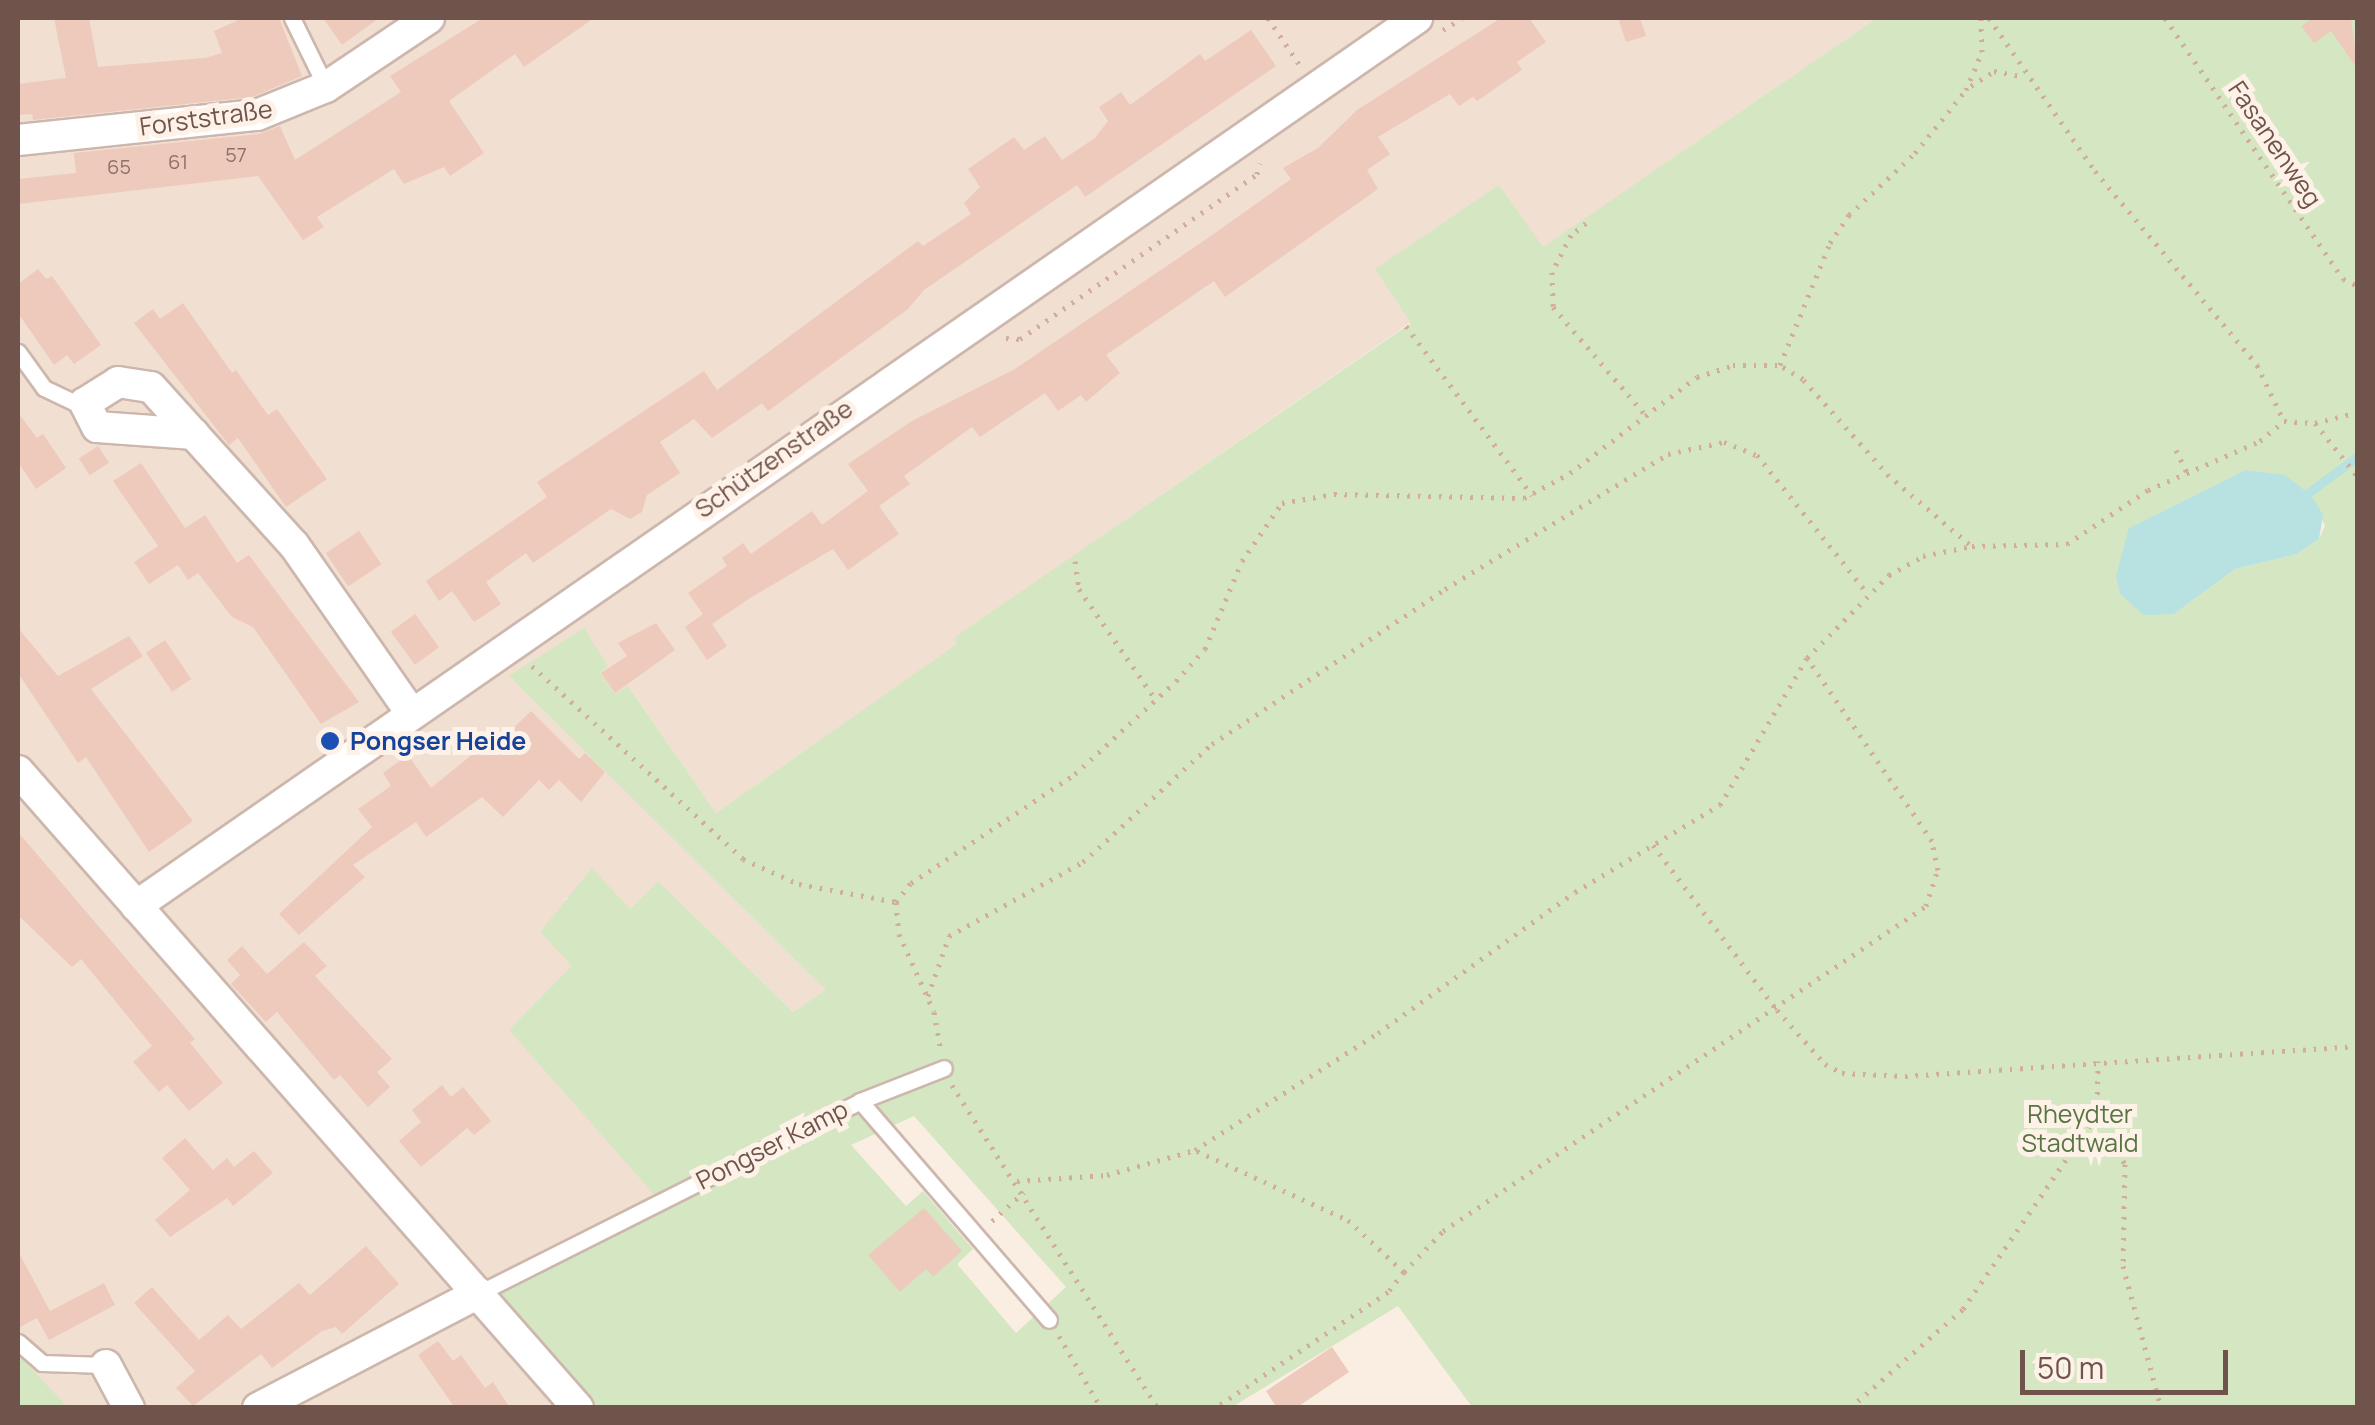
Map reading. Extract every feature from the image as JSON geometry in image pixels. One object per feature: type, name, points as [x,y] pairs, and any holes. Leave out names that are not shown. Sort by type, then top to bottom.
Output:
[{"type":"street","name":"Forststraße","points":[[18,140],[257,116],[326,88],[429,18]]},
{"type":"street","name":"Schützenstraße","points":[[136,906],[511,640],[1417,18]]},
{"type":"street","points":[[194,434],[97,427],[84,407],[101,388],[139,382],[194,434],[314,570],[411,712]]},
{"type":"street","points":[[18,771],[578,1408]]},
{"type":"street","name":"Pongser Kamp","points":[[258,1408],[479,1293]]},
{"type":"street","points":[[106,1366],[129,1408]]},
{"type":"lane","points":[[292,18],[326,88]]},
{"type":"lane","points":[[18,352],[44,388],[84,407]]},
{"type":"lane","points":[[860,1101],[944,1068]]},
{"type":"lane","name":"Pongser Kamp","points":[[479,1293],[860,1101],[1050,1320]]},
{"type":"lane","points":[[18,1342],[42,1363],[106,1366]]},
{"type":"path","points":[[1268,18],[1315,88]]},
{"type":"path","points":[[1780,365],[1817,272],[1849,215],[1914,153],[1966,90],[1982,52],[1980,18]]},
{"type":"path","points":[[1989,18],[2026,78],[2136,224],[2257,365],[2284,422]]},
{"type":"path","name":"Fasanenweg","points":[[2165,18],[2343,280],[2357,286]]},
{"type":"path","points":[[1966,90],[1994,72],[2026,78]]},
{"type":"path","points":[[1586,223],[1572,235],[1552,272],[1553,307],[1644,413]]},
{"type":"path","points":[[1406,326],[1532,496]]},
{"type":"path","points":[[1158,1408],[944,1068],[928,996],[900,934],[896,902],[910,884],[1075,774],[1156,700],[1204,648],[1248,550],[1282,503],[1334,494],[1532,496],[1570,474],[1644,413],[1697,377],[1733,366],[1780,365],[1803,379],[1888,476],[1972,546]]},
{"type":"path","points":[[1017,1180],[1107,1176],[1195,1150],[1731,792],[1807,658],[1868,594],[1924,556],[1972,546],[2067,544],[2148,490],[2260,441],[2284,422],[2314,423],[2358,412]]},
{"type":"path","points":[[2314,423],[2355,475]]},
{"type":"path","points":[[928,996],[949,936],[1083,862],[1212,744],[1367,647],[1444,589],[1668,454],[1724,442],[1757,455],[1868,594]]},
{"type":"path","points":[[2176,450],[2187,473]]},
{"type":"path","points":[[1075,561],[1078,588],[1156,700]]},
{"type":"path","points":[[511,640],[742,860],[799,884],[896,902]]},
{"type":"path","points":[[1216,1408],[1388,1292],[1443,1231],[1778,1010],[1926,906],[1938,870],[1932,841],[1807,658]]},
{"type":"path","points":[[1653,845],[1778,1010],[1825,1064],[1861,1076],[2358,1046]]},
{"type":"path","points":[[2098,1061],[2097,1115],[2125,1164],[2123,1266],[2160,1408]]},
{"type":"path","points":[[1850,1408],[1962,1308],[2097,1115]]},
{"type":"path","points":[[1195,1150],[1348,1220],[1404,1272]]},
{"type":"path","points":[[979,1234],[1024,1192]]},
{"type":"path","points":[[1050,1320],[1101,1408]]},
{"type":"shaded area","points":[[18,18],[1877,18],[1542,248],[1376,269],[1411,322],[956,637],[958,644],[716,813],[629,687],[615,695],[599,673],[510,677],[827,990],[793,1012],[658,881],[630,909],[564,898],[570,903],[540,932],[573,966],[660,1201],[480,1293],[552,1408],[68,1407],[18,1355]]},
{"type":"green space","name":"Rheydter Stadtwald","points":[[1877,18],[2357,18],[2357,1407],[1472,1407],[1398,1306],[1232,1407],[552,1407],[479,1293],[660,1201],[509,1030],[572,966],[540,932],[592,868],[630,909],[658,881],[793,1012],[826,990],[509,676],[584,628],[608,666],[600,673],[615,694],[628,686],[716,813],[957,644],[955,637],[1411,323],[1375,269],[1499,185],[1543,247]],"holes":[[[2246,470],[2285,476],[2311,495],[2325,526],[2319,539],[2297,554],[2235,569],[2174,614]],[[914,1116],[1066,1287],[1016,1333],[957,1264],[973,1249],[923,1191],[906,1206],[851,1145]]]},
{"type":"green space","points":[[18,1355],[29,1366],[68,1407],[18,1407]]},
{"type":"water","points":[[2246,470],[2285,475],[2311,495],[2323,515],[2319,539],[2297,554],[2235,569],[2174,614],[2144,615],[2120,594],[2116,576],[2129,528]]},
{"type":"building","points":[[54,18],[89,18],[98,67],[205,58],[222,53],[214,31],[243,18],[279,18],[302,76],[252,97],[33,120],[32,114],[18,115],[18,84],[66,78]]},
{"type":"building","points":[[323,18],[379,18],[342,45]]},
{"type":"building","points":[[483,18],[594,18],[524,67],[515,54],[449,101],[484,153],[450,176],[444,167],[404,184],[394,169],[317,217],[324,227],[303,240],[258,176],[18,204],[18,179],[76,173],[74,153],[259,134],[280,126],[295,160],[401,92],[390,76]]},
{"type":"building","points":[[1501,18],[1529,18],[1546,42],[1517,62],[1522,70],[1477,101],[1473,97],[1459,106],[1450,94],[1378,137],[1390,154],[1367,170],[1378,189],[1225,297],[1214,281],[1106,355],[1120,373],[1086,402],[1081,395],[1058,411],[1045,393],[980,437],[972,427],[904,476],[910,484],[879,506],[899,534],[848,570],[833,549],[750,598],[712,624],[727,646],[707,660],[685,627],[703,614],[688,593],[727,566],[722,558],[743,543],[751,554],[812,511],[822,525],[868,491],[848,464],[912,421],[1015,369],[1208,238],[1291,179],[1283,168],[1318,148],[1357,110]]},
{"type":"building","points":[[1618,18],[1640,18],[1646,36],[1626,42]]},
{"type":"building","points":[[2313,18],[2351,18],[2358,70],[2331,31],[2314,43],[2301,26]]},
{"type":"building","points":[[1251,30],[1276,66],[1085,197],[1077,185],[924,290],[908,309],[768,411],[762,403],[712,438],[694,419],[660,442],[680,473],[647,495],[642,512],[630,519],[611,509],[533,563],[526,553],[486,582],[501,604],[474,622],[452,591],[439,601],[426,581],[547,497],[537,482],[704,371],[717,390],[918,241],[923,246],[971,214],[964,203],[980,187],[968,169],[1014,137],[1024,150],[1045,136],[1062,160],[1095,138],[1108,121],[1099,107],[1121,92],[1130,105],[1200,54],[1205,61]]},
{"type":"building","points":[[38,269],[46,279],[52,276],[101,345],[74,364],[67,355],[54,365],[18,313],[18,284]]},
{"type":"building","points":[[183,303],[232,373],[236,370],[268,415],[277,409],[327,479],[286,507],[238,438],[229,445],[134,323],[153,309],[160,319]]},
{"type":"building","points":[[18,413],[37,438],[43,434],[66,468],[36,489],[18,462]]},
{"type":"building","points":[[98,446],[109,463],[90,475],[79,459]]},
{"type":"building","points":[[141,463],[185,528],[205,515],[237,563],[249,555],[359,702],[321,724],[253,627],[232,617],[198,573],[188,580],[178,565],[149,584],[134,562],[158,546],[113,481]]},
{"type":"building","points":[[359,531],[381,564],[348,587],[326,553]]},
{"type":"building","points":[[415,614],[439,647],[415,665],[391,632]]},
{"type":"building","points":[[656,623],[675,650],[615,693],[601,673],[627,656],[618,643]]},
{"type":"building","points":[[18,628],[58,676],[129,636],[143,656],[91,689],[193,821],[149,852],[86,757],[78,763],[18,673]]},
{"type":"building","points":[[165,640],[191,679],[172,692],[146,653]]},
{"type":"building","points":[[531,711],[579,759],[585,753],[605,772],[581,802],[559,780],[549,790],[539,780],[503,817],[482,797],[426,837],[416,822],[353,865],[365,877],[299,935],[279,914],[372,827],[358,809],[391,786],[383,773],[408,755],[431,788],[479,749],[485,756]]},
{"type":"building","points":[[18,832],[195,1039],[190,1043],[223,1083],[189,1111],[167,1085],[159,1092],[133,1062],[152,1046],[81,959],[72,967],[18,915]]},
{"type":"building","points":[[304,942],[327,966],[315,976],[392,1059],[377,1072],[390,1087],[368,1107],[340,1075],[334,1080],[277,1012],[266,1022],[231,984],[240,975],[227,960],[242,946],[267,974]]},
{"type":"building","points":[[442,1085],[451,1097],[463,1087],[491,1121],[474,1135],[467,1128],[421,1167],[399,1141],[421,1122],[412,1110]]},
{"type":"building","points":[[185,1138],[213,1170],[227,1158],[234,1167],[254,1151],[273,1173],[233,1206],[227,1198],[170,1237],[155,1220],[190,1190],[162,1158]]},
{"type":"building","points":[[924,1208],[962,1251],[933,1277],[926,1269],[900,1292],[868,1255]]},
{"type":"building","points":[[366,1246],[399,1284],[342,1334],[336,1327],[322,1331],[272,1368],[261,1354],[193,1406],[176,1388],[195,1371],[134,1303],[152,1287],[199,1340],[228,1315],[241,1329],[299,1283],[310,1295]]},
{"type":"building","points":[[18,1251],[50,1311],[104,1283],[115,1305],[49,1340],[37,1318],[18,1328]]},
{"type":"building","points":[[438,1341],[453,1361],[461,1355],[485,1388],[493,1382],[510,1408],[455,1408],[418,1355]]},
{"type":"building","points":[[1332,1347],[1349,1372],[1296,1408],[1277,1408],[1266,1391]]},
{"type":"waterway","points":[[2308,493],[2358,456]]},
{"type":"place","name":"Pongser Heide","points":[[330,741]]}]
